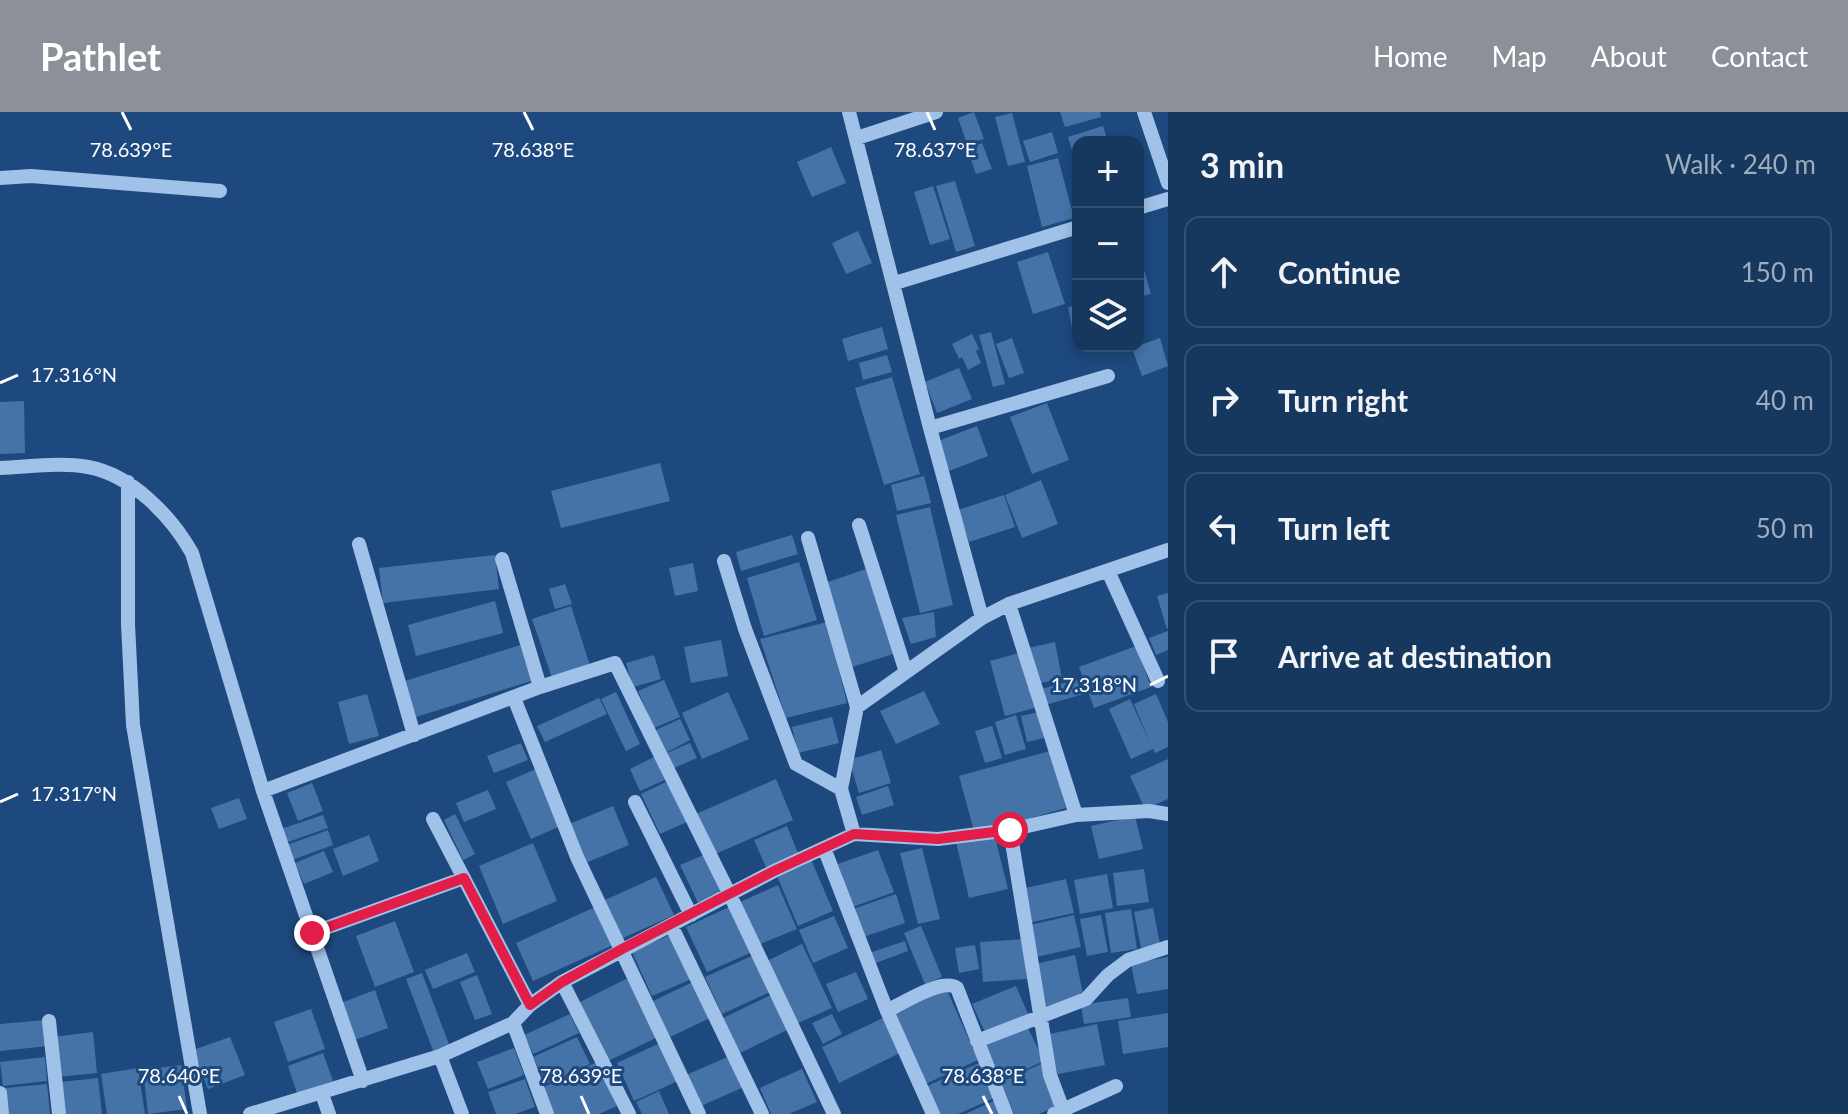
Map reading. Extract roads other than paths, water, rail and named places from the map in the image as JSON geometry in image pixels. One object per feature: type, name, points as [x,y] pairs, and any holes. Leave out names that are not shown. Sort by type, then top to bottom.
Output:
[{"type":"street","points":[[849,112],[982,618]]},
{"type":"street","points":[[857,138],[936,112]]},
{"type":"street","points":[[1144,112],[1168,183]]},
{"type":"street","points":[[0,178],[31,176],[220,191]]},
{"type":"street","points":[[1144,206],[1168,199]]},
{"type":"street","points":[[895,283],[1072,229]]},
{"type":"street","points":[[930,428],[1108,376]]},
{"type":"street","points":[[0,468],[86,466],[107,472],[128,482],[178,528],[192,553],[263,791],[363,1081]]},
{"type":"street","points":[[128,482],[128,624],[133,725],[200,1114]]},
{"type":"street","points":[[859,525],[906,672]]},
{"type":"street","points":[[808,538],[857,707],[841,789],[854,834]]},
{"type":"street","points":[[359,544],[414,735]]},
{"type":"street","points":[[857,707],[982,618],[1009,604],[1168,550]]},
{"type":"street","points":[[502,559],[540,687]]},
{"type":"street","points":[[724,561],[745,629],[796,764],[841,789]]},
{"type":"street","points":[[1108,571],[1158,681]]},
{"type":"street","points":[[1009,604],[1076,815]]},
{"type":"street","points":[[263,791],[540,687],[615,663],[834,1114]]},
{"type":"street","points":[[514,698],[577,857],[699,1114]]},
{"type":"street","points":[[635,802],[691,915]]},
{"type":"street","points":[[250,1114],[440,1056],[513,1023],[530,1005],[562,982],[854,834],[938,839],[1010,830],[1076,815],[1149,811],[1168,814]]},
{"type":"street","points":[[433,819],[530,1005]]},
{"type":"street","points":[[1010,830],[1039,1016],[1058,1112],[1116,1086]]},
{"type":"street","points":[[824,848],[887,1011],[933,1114]]},
{"type":"street","points":[[312,933],[464,878]]},
{"type":"street","points":[[671,925],[762,1114]]},
{"type":"street","points":[[977,1041],[1086,999],[1108,975],[1128,960],[1168,947]]},
{"type":"street","points":[[562,982],[629,1114]]},
{"type":"street","points":[[887,1011],[943,984],[957,988],[1006,1114]]},
{"type":"street","points":[[49,1021],[59,1114]]},
{"type":"street","points":[[513,1023],[547,1114]]},
{"type":"street","points":[[440,1056],[462,1114]]},
{"type":"street","points":[[0,1093],[2,1114]]},
{"type":"street","points":[[322,1094],[329,1114]]}]
